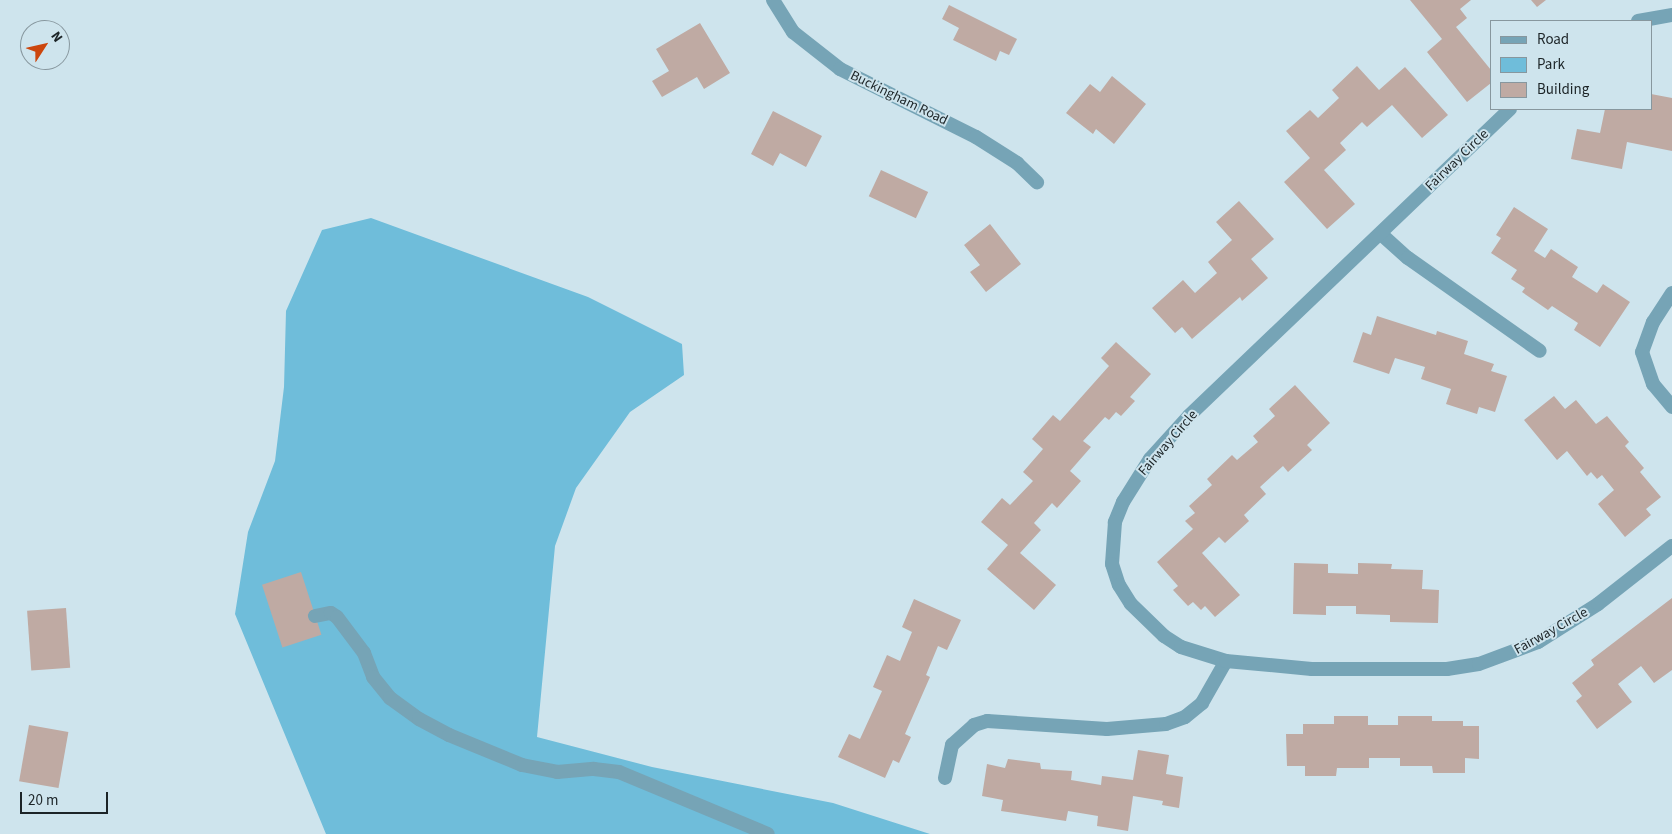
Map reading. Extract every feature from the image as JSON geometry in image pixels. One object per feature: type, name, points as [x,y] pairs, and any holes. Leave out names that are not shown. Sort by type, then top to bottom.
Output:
[{"type":"street","name":"Buckingham Road","points":[[773,0],[793,32],[840,69],[976,137],[1016,163],[1037,182]]},
{"type":"street","points":[[1644,20],[1672,15]]},
{"type":"street","name":"Fairway Circle","points":[[1509,110],[1168,439],[1135,481],[1115,522],[1112,564],[1131,604],[1146,621],[1181,647],[1226,661],[1358,670],[1447,669],[1479,664],[1508,655],[1567,625],[1672,546]]},
{"type":"street","points":[[1381,234],[1408,258],[1540,352]]},
{"type":"street","points":[[1672,292],[1652,322],[1642,352],[1654,384],[1672,407]]},
{"type":"street","points":[[315,616],[331,613],[336,617],[364,654],[373,678],[390,698],[418,719],[449,735],[522,765],[557,772],[594,769],[619,772],[768,834]]},
{"type":"street","points":[[945,778],[952,745],[974,724],[987,722],[1107,729],[1166,724],[1185,717],[1202,703],[1226,661]]},
{"type":"green space","points":[[371,218],[588,297],[682,344],[684,375],[630,412],[576,488],[555,546],[537,737],[652,767],[833,803],[930,834],[326,834],[235,614],[248,532],[275,461],[284,387],[286,311],[322,230]]},
{"type":"building","points":[[1410,0],[1471,0],[1460,9],[1467,18],[1456,27],[1490,69],[1490,84],[1467,102],[1427,52],[1442,39]]},
{"type":"building","points":[[1531,0],[1546,0],[1537,7]]},
{"type":"building","points":[[949,5],[1017,39],[1009,55],[1000,51],[996,61],[953,40],[959,28],[942,19]]},
{"type":"building","points":[[700,23],[730,73],[704,89],[697,77],[662,97],[652,81],[669,71],[656,49]]},
{"type":"building","points":[[1357,66],[1379,90],[1405,67],[1448,115],[1422,138],[1392,105],[1367,127],[1362,122],[1340,143],[1346,150],[1324,170],[1355,204],[1327,229],[1284,182],[1310,158],[1286,131],[1310,110],[1318,118],[1339,98],[1332,90]]},
{"type":"building","points":[[1112,76],[1146,104],[1114,144],[1096,129],[1093,134],[1066,113],[1090,84],[1100,92]]},
{"type":"building","points":[[1652,94],[1672,98],[1672,151],[1627,142],[1622,169],[1571,159],[1577,129],[1600,133],[1605,110],[1652,110]]},
{"type":"building","points":[[773,111],[822,136],[806,167],[780,153],[773,166],[751,154]]},
{"type":"building","points":[[881,170],[928,192],[916,218],[869,196]]},
{"type":"building","points":[[1239,201],[1274,239],[1251,259],[1268,278],[1242,301],[1240,297],[1192,339],[1182,327],[1175,333],[1152,308],[1183,280],[1195,293],[1217,273],[1208,262],[1232,240],[1216,222]]},
{"type":"building","points":[[1514,207],[1548,229],[1534,251],[1545,258],[1551,249],[1578,267],[1572,277],[1597,293],[1603,284],[1630,302],[1600,347],[1574,330],[1578,323],[1552,306],[1548,310],[1522,292],[1525,288],[1511,279],[1517,270],[1491,253],[1501,238],[1496,235]]},
{"type":"building","points":[[990,224],[1021,264],[986,292],[970,272],[980,265],[964,245]]},
{"type":"building","points":[[1377,316],[1436,335],[1437,331],[1468,341],[1464,354],[1494,364],[1491,371],[1507,376],[1495,412],[1479,407],[1477,414],[1446,404],[1451,389],[1421,379],[1425,367],[1395,358],[1389,374],[1353,362],[1363,332],[1371,335]]},
{"type":"building","points":[[1116,342],[1151,374],[1130,397],[1135,401],[1121,416],[1116,412],[1109,420],[1105,417],[1083,441],[1091,447],[1070,471],[1081,481],[1057,508],[1052,503],[1034,523],[1041,530],[1020,553],[1056,585],[1034,610],[987,569],[1008,545],[981,522],[1002,498],[1010,505],[1033,481],[1023,472],[1043,449],[1032,439],[1053,415],[1060,421],[1109,366],[1101,358]]},
{"type":"building","points":[[1295,385],[1330,423],[1307,445],[1312,450],[1288,472],[1283,466],[1260,487],[1266,494],[1244,515],[1249,521],[1225,543],[1219,537],[1202,553],[1240,595],[1215,617],[1205,606],[1201,610],[1193,602],[1188,606],[1173,590],[1178,586],[1157,562],[1193,529],[1185,521],[1195,513],[1189,506],[1212,485],[1207,479],[1232,455],[1237,460],[1258,442],[1253,436],[1275,416],[1269,409]]},
{"type":"building","points":[[1554,396],[1565,409],[1576,400],[1596,424],[1607,416],[1629,442],[1625,446],[1644,468],[1640,472],[1661,497],[1646,509],[1651,515],[1625,537],[1598,504],[1614,490],[1602,475],[1597,479],[1591,472],[1587,476],[1567,451],[1557,460],[1524,420]]},
{"type":"building","points":[[1294,563],[1328,564],[1328,573],[1358,574],[1358,563],[1392,564],[1391,569],[1423,570],[1422,589],[1439,590],[1438,623],[1390,622],[1390,615],[1356,614],[1356,606],[1326,606],[1326,615],[1293,614]]},
{"type":"building","points":[[301,572],[321,635],[282,647],[262,585]]},
{"type":"building","points":[[1672,598],[1672,670],[1654,683],[1641,666],[1618,684],[1632,702],[1597,729],[1576,701],[1582,696],[1572,683],[1594,665],[1591,660]]},
{"type":"building","points":[[914,599],[961,620],[947,650],[938,646],[926,675],[930,677],[905,734],[911,737],[899,763],[893,760],[885,778],[838,757],[849,734],[860,739],[882,691],[873,687],[887,655],[900,661],[912,632],[902,627]]},
{"type":"building","points":[[66,608],[70,668],[31,671],[27,611]]},
{"type":"building","points":[[1334,716],[1368,716],[1368,725],[1398,725],[1398,716],[1432,716],[1432,721],[1463,721],[1463,726],[1479,726],[1479,759],[1465,758],[1465,773],[1433,773],[1432,766],[1400,766],[1400,758],[1369,758],[1369,768],[1337,768],[1336,776],[1305,776],[1305,766],[1287,766],[1286,734],[1303,734],[1303,724],[1334,724]]},
{"type":"building","points":[[29,725],[68,732],[58,788],[19,781]]},
{"type":"building","points":[[1138,750],[1169,755],[1166,774],[1183,777],[1179,808],[1162,805],[1163,801],[1133,796],[1128,831],[1097,826],[1098,816],[1068,811],[1066,821],[1001,811],[1003,800],[982,796],[987,764],[1005,768],[1008,759],[1040,763],[1041,769],[1072,771],[1071,780],[1101,785],[1102,776],[1133,780]]}]
